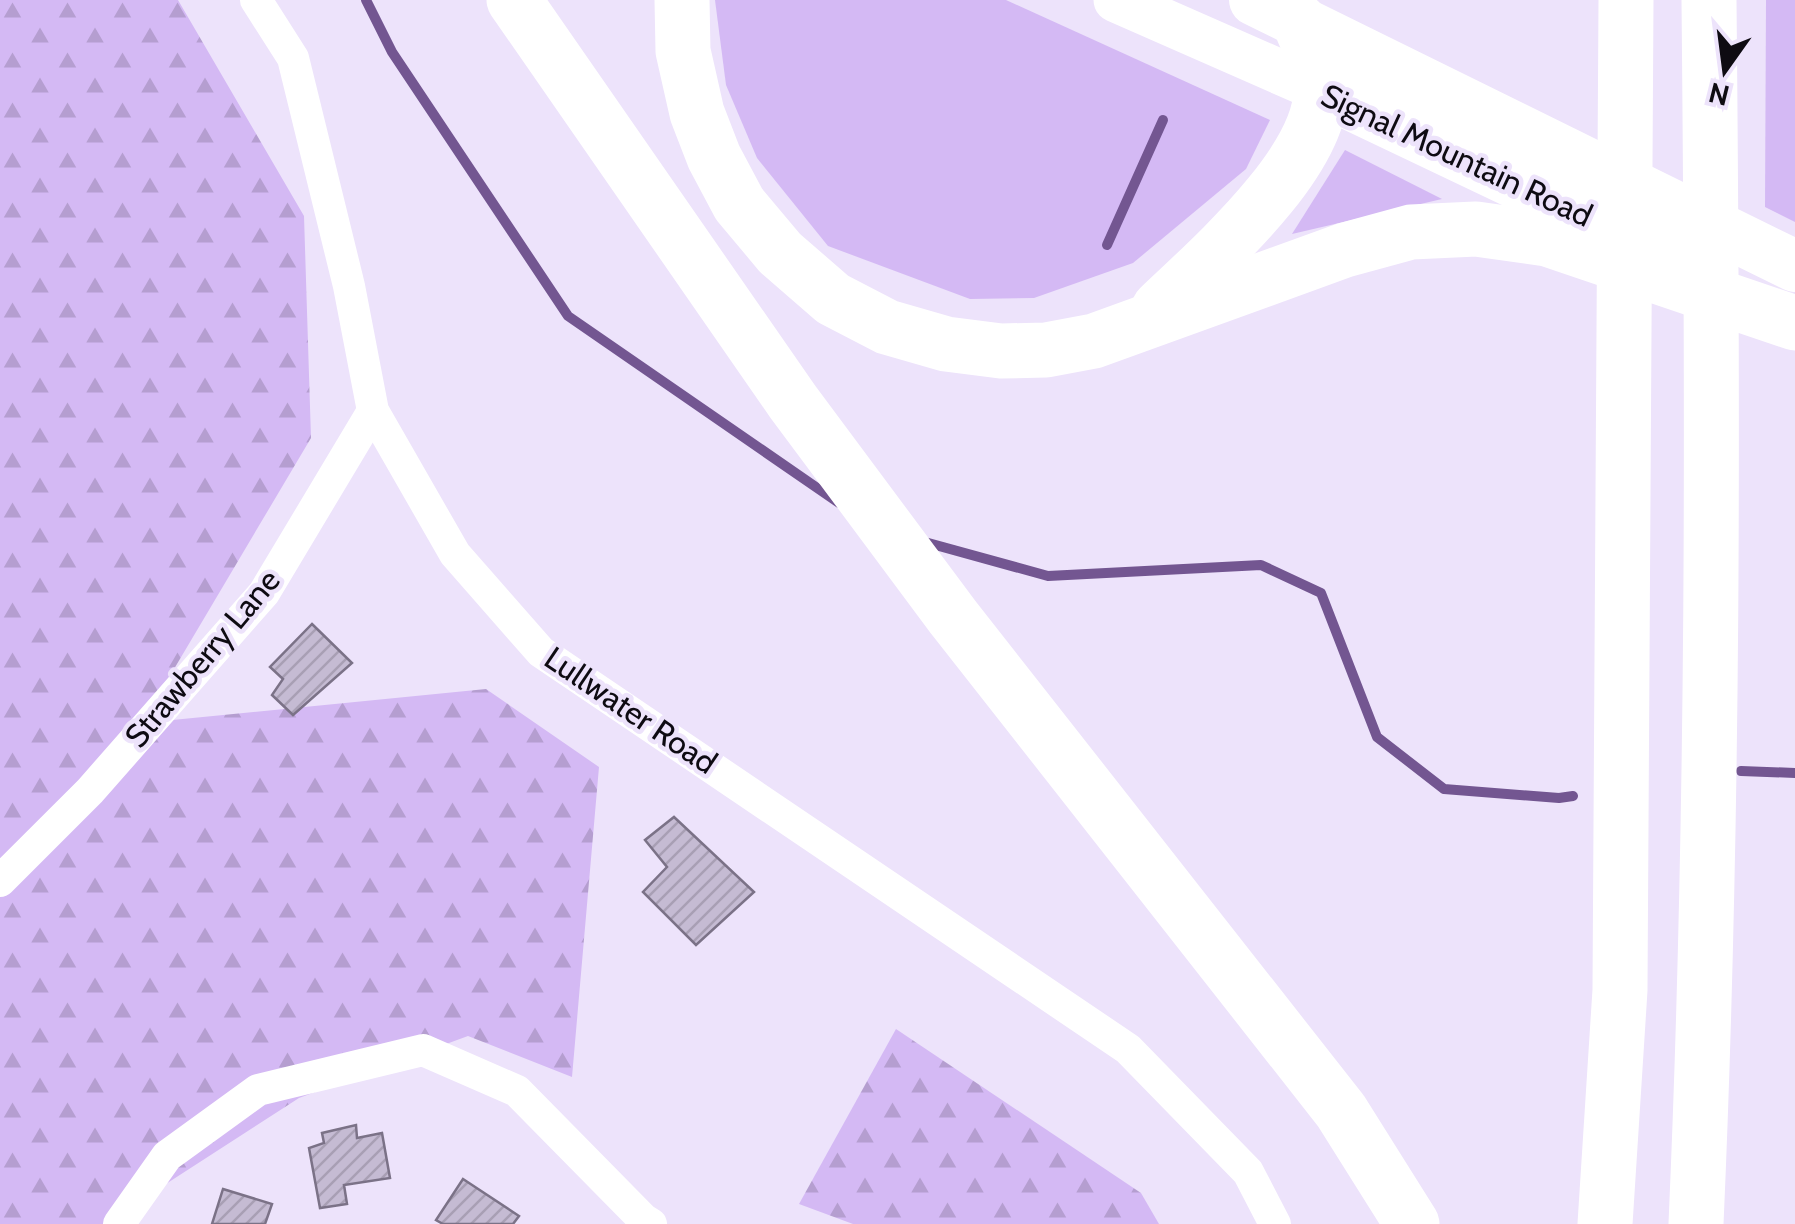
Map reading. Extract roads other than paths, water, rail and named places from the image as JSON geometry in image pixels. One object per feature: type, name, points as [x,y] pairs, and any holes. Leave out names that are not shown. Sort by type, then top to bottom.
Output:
[{"type":"highway","points":[[514,0],[793,402],[953,618],[1341,1111],[1412,1224]]},
{"type":"highway","points":[[682,0],[683,51],[697,113],[714,157],[739,204],[780,254],[833,299],[887,327],[946,344],[1002,352],[1046,350],[1094,341],[1345,250],[1412,232],[1476,228],[1547,239],[1795,319]]},
{"type":"highway","points":[[1605,1224],[1620,990],[1626,0]]},
{"type":"highway","points":[[1696,1224],[1704,1050],[1712,391],[1710,0]]},
{"type":"highway","points":[[1142,324],[1238,232],[1292,166],[1311,127],[1321,90],[1316,64],[1277,10]]},
{"type":"main road","name":"Signal Mountain Road","points":[[1116,0],[1321,90],[1795,319]]},
{"type":"main road","name":"Signal Mountain Road","points":[[1277,10],[1795,266]]},
{"type":"street","name":"Lullwater Road","points":[[256,0],[293,58],[349,286],[373,411],[455,554],[541,652],[1128,1049],[1248,1172],[1276,1224]]},
{"type":"street","name":"Strawberry Lane","points":[[0,881],[90,790],[264,593],[373,411]]},
{"type":"street","points":[[119,1224],[167,1156],[258,1090],[423,1050],[518,1091],[651,1224]]},
{"type":"waterway","points":[[366,0],[392,52],[568,316],[839,503]]},
{"type":"waterway","points":[[1107,245],[1163,120]]},
{"type":"waterway","points":[[921,541],[1048,576],[1261,565],[1321,593],[1377,737],[1444,789],[1573,796]]},
{"type":"waterway","points":[[1741,771],[1795,773]]}]
